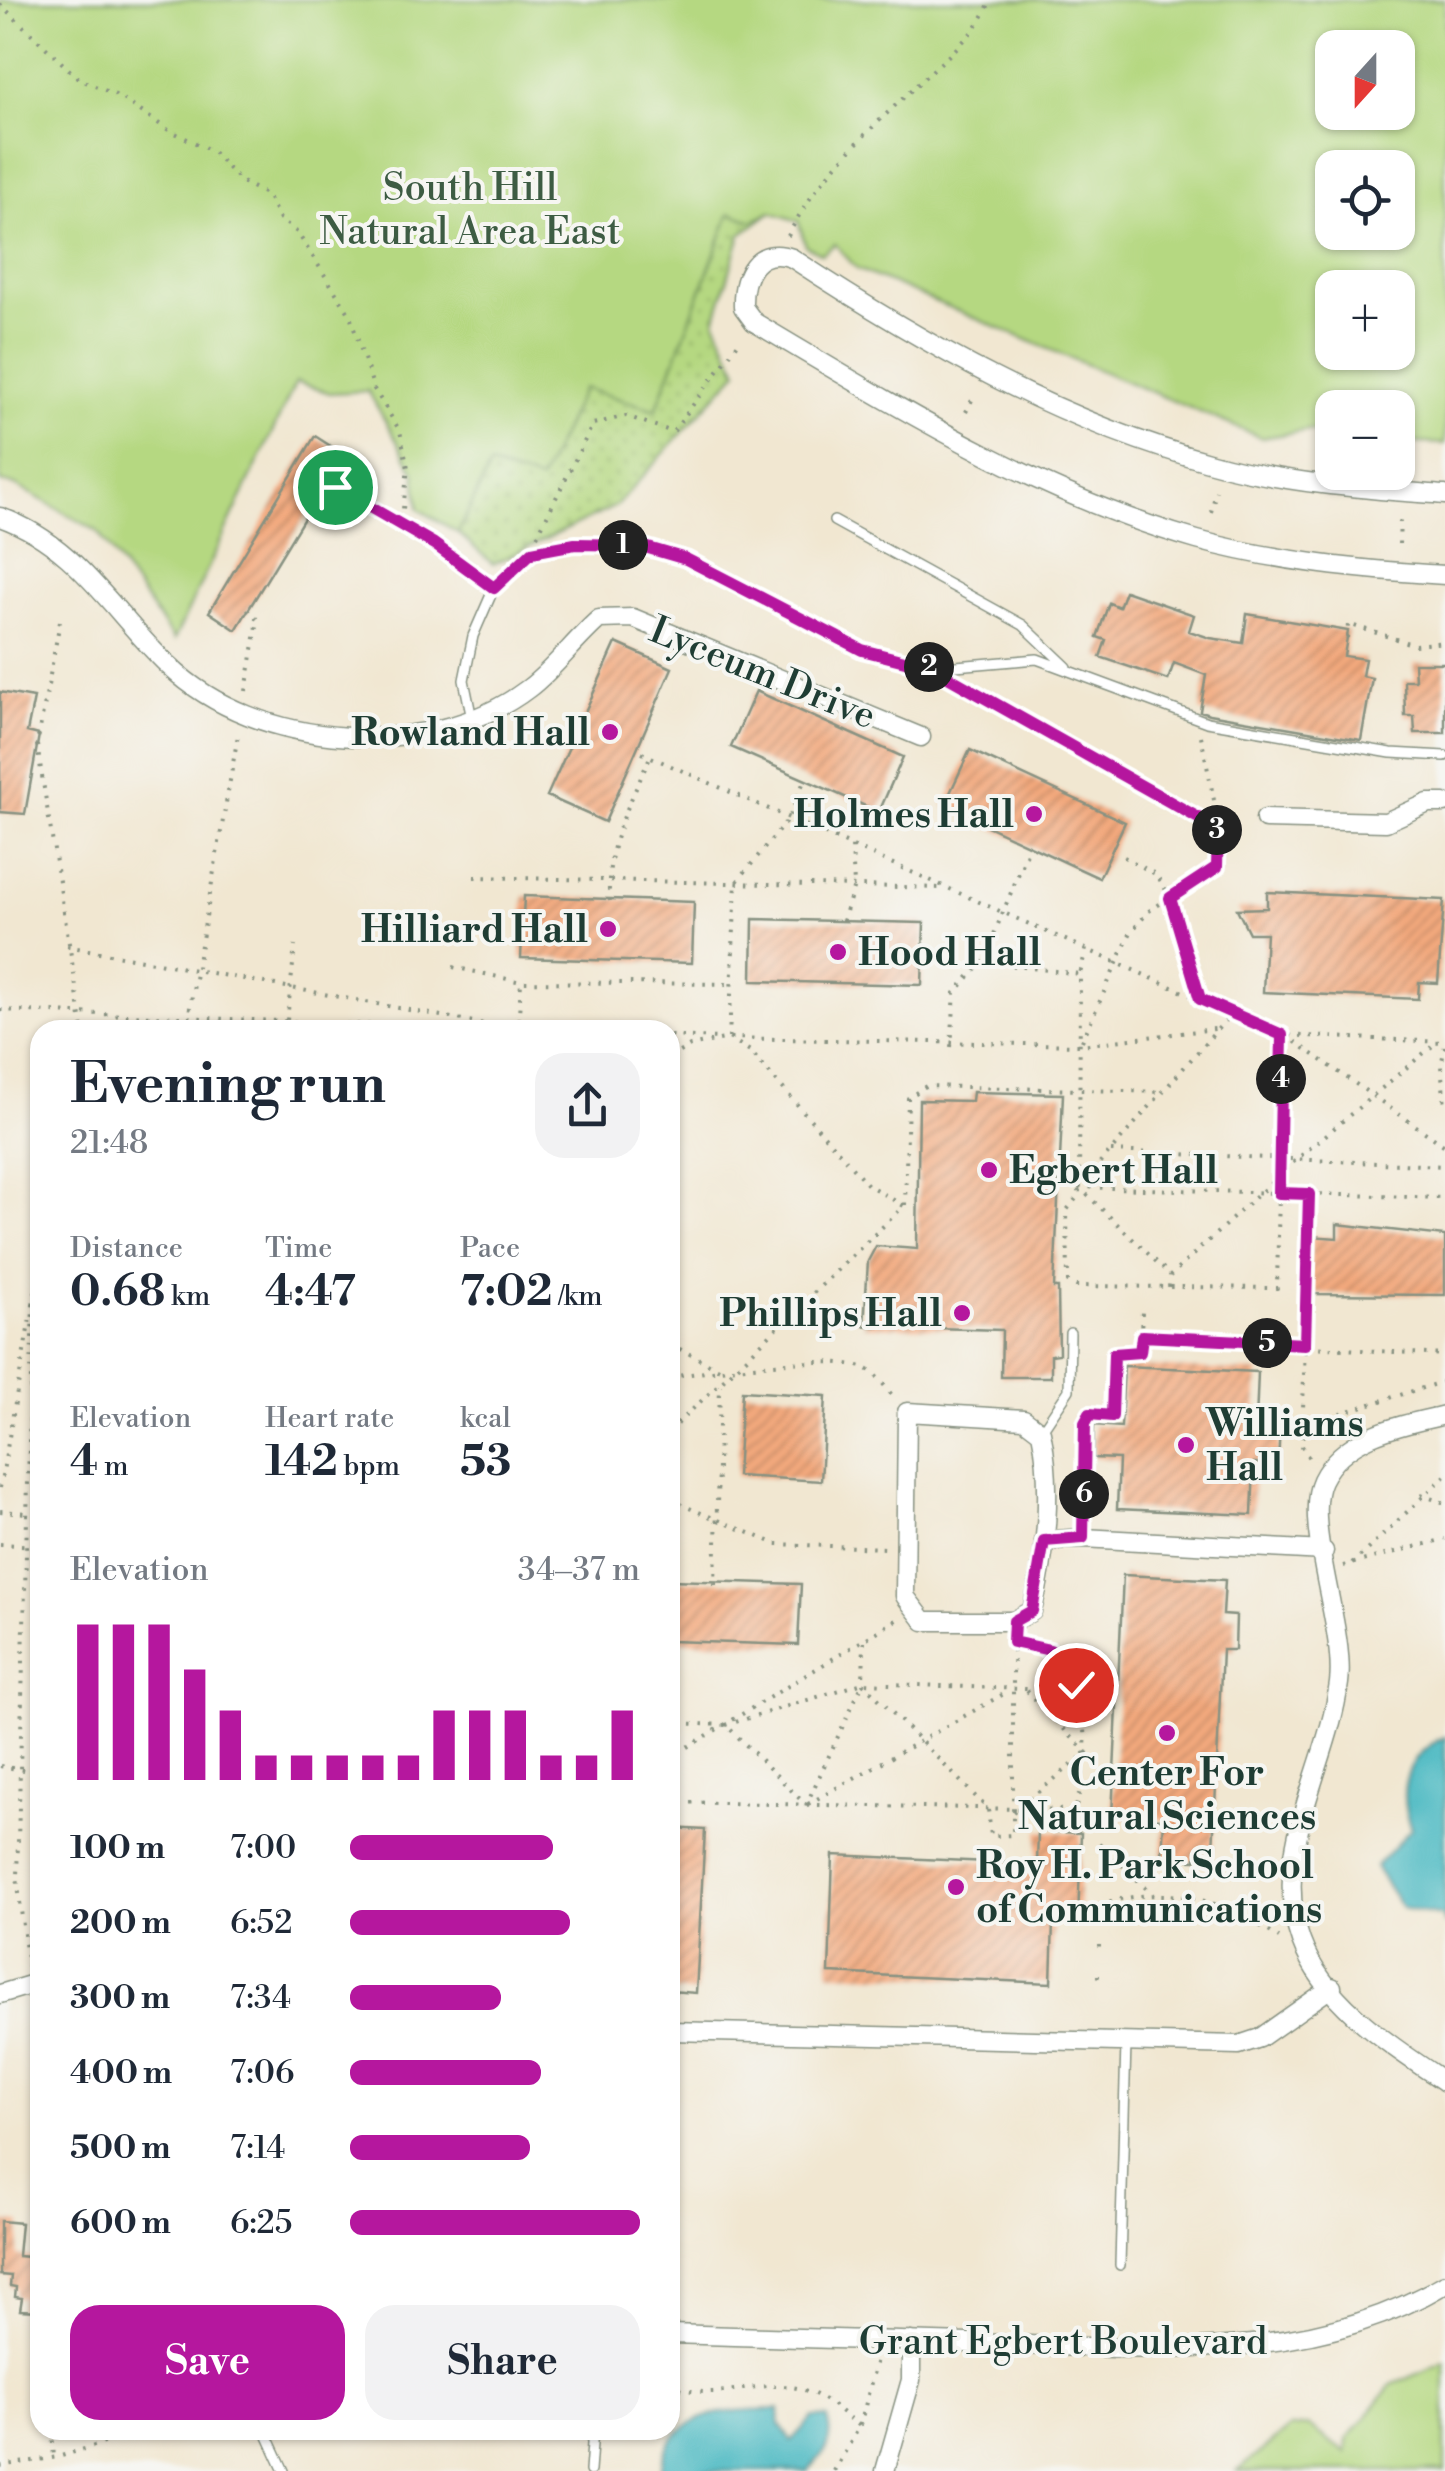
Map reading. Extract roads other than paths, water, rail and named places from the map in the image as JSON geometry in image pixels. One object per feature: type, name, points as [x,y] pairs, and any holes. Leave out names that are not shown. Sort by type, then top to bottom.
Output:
[{"type":"street","points":[[1445,494],[1305,482],[1212,463],[1117,434],[968,366],[780,254],[755,262],[747,274],[744,307],[754,322],[954,441],[1147,524],[1264,556],[1445,575]]},
{"type":"street","name":"Lyceum Drive","points":[[0,517],[58,549],[100,586],[168,666],[206,697],[270,726],[385,738],[472,719],[529,688],[599,618],[634,618],[921,737]]},
{"type":"street","points":[[1265,819],[1386,822],[1428,804],[1445,803]]},
{"type":"street","points":[[908,1412],[1024,1420],[1041,1432],[1044,1541],[1032,1611],[1014,1621],[924,1621],[905,1596],[908,1412]]},
{"type":"street","points":[[1445,1415],[1384,1430],[1350,1447],[1322,1480],[1317,1512],[1340,1680],[1296,1836],[1292,1891],[1299,1938],[1312,1967],[1384,2041],[1445,2082]]},
{"type":"street","points":[[1044,1541],[1083,1538],[1325,1560]]},
{"type":"street","points":[[0,1994],[30,1985]]},
{"type":"street","points":[[680,2030],[1238,2044],[1260,2038],[1332,1987]]},
{"type":"street","name":"Grant Egbert Boulevard","points":[[680,2334],[1250,2348],[1346,2329],[1412,2304],[1445,2284]]},
{"type":"street","points":[[885,2471],[911,2380],[911,2341]]},
{"type":"lane","points":[[834,522],[1023,625],[1072,672]]},
{"type":"lane","points":[[472,719],[464,680],[473,636],[494,588],[532,552],[575,544],[638,545],[686,559],[862,650],[932,668],[1218,829]]},
{"type":"lane","points":[[932,668],[1038,659],[1197,718],[1391,752],[1445,756]]},
{"type":"lane","points":[[1041,1432],[1069,1390],[1070,1332]]},
{"type":"lane","points":[[1120,2265],[1126,2044]]},
{"type":"lane","points":[[269,2440],[284,2471]]},
{"type":"lane","points":[[590,2471],[592,2440]]},
{"type":"water","points":[[1445,1737],[1445,1923],[1441,1916],[1402,1908],[1375,1867],[1411,1829],[1404,1801],[1407,1775],[1421,1753]]},
{"type":"water","points":[[779,2409],[780,2425],[791,2441],[813,2417],[827,2418],[830,2434],[826,2447],[808,2471],[660,2471],[673,2440],[680,2440],[680,2432],[688,2425],[741,2411]]},
{"type":"place","name":"Rowland Hall","points":[[610,732]]},
{"type":"place","name":"Holmes Hall","points":[[1034,814]]},
{"type":"place","name":"Hilliard Hall","points":[[608,929]]},
{"type":"place","name":"Hood Hall","points":[[838,952]]},
{"type":"place","name":"Egbert Hall","points":[[989,1170]]},
{"type":"place","name":"Phillips Hall","points":[[962,1313]]},
{"type":"place","name":"Williams Hall","points":[[1186,1445]]},
{"type":"place","name":"Center For Natural Sciences","points":[[1167,1733]]},
{"type":"place","name":"Roy H. Park School of Communications","points":[[956,1887]]},
{"type":"park label","name":"South Hill Natural Area East","points":[[470,208]]}]
